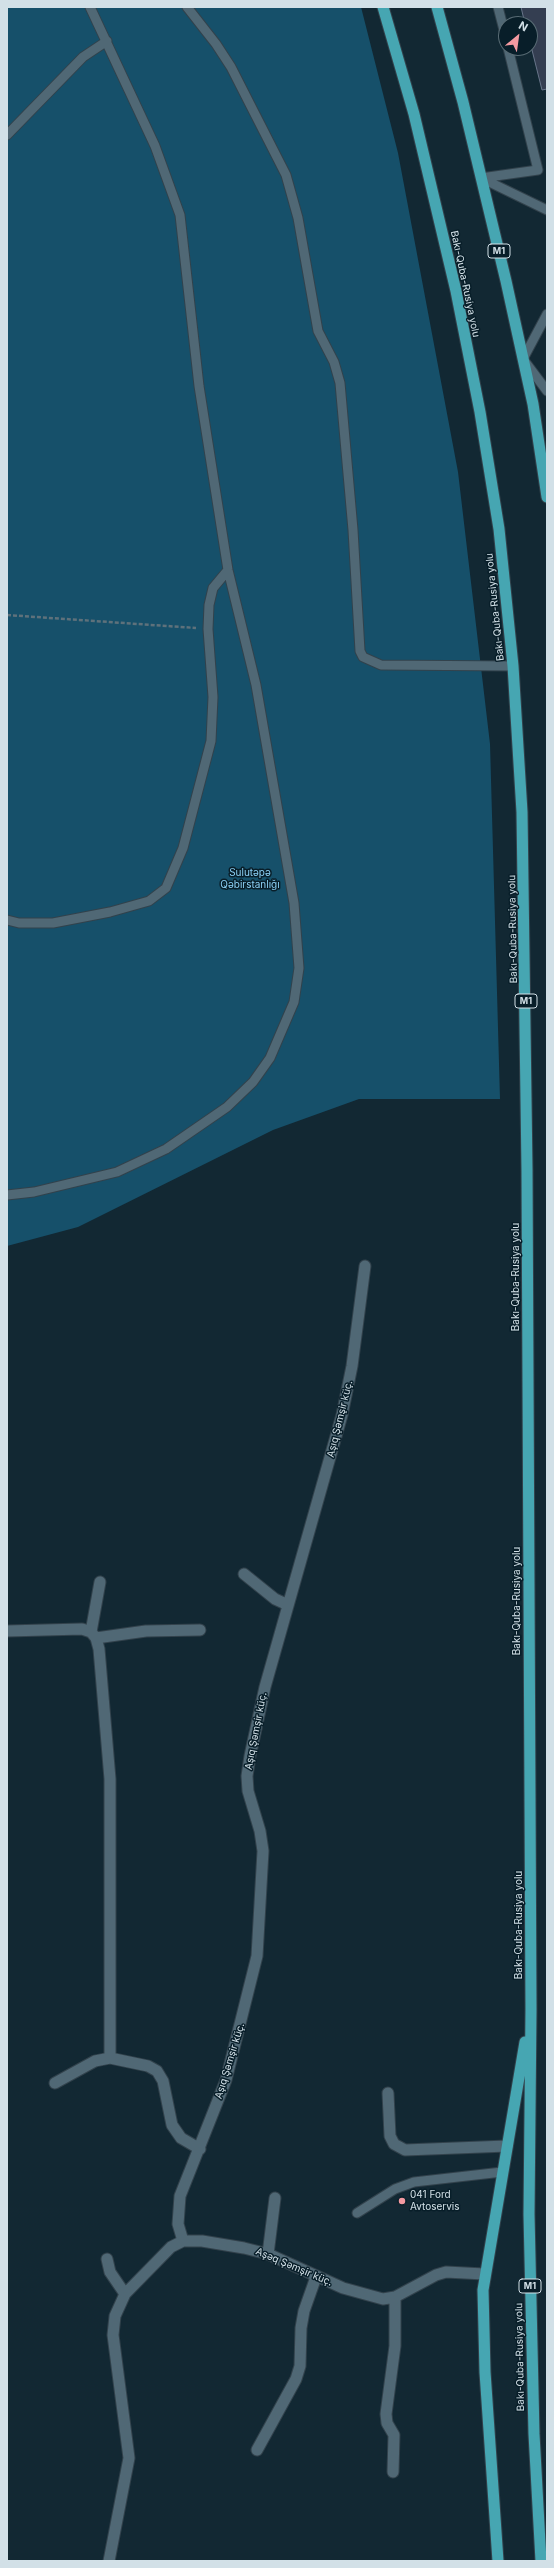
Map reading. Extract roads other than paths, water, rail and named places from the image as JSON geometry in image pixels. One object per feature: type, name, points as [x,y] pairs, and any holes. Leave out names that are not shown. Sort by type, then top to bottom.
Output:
[{"type":"highway","name":"Bakı-Quba-Rusiya yolu","points":[[383,7],[414,114],[456,291],[479,405],[499,529],[513,666],[522,812],[526,983],[531,2010],[529,2214],[534,2434],[541,2561]]},
{"type":"highway","name":"M1","points":[[437,7],[481,178],[523,359],[533,404],[547,497]]},
{"type":"highway","points":[[498,2561],[482,2305],[484,2274],[531,2010]]},
{"type":"street","name":"Aşıq Şəmşir küç.","points":[[183,2241],[178,2224],[180,2196],[200,2149],[226,2080],[257,1956],[263,1851],[260,1831],[248,1791],[247,1776],[265,1687],[342,1415],[352,1366],[365,1266]]},
{"type":"street","points":[[244,1574],[275,1599],[288,1604]]},
{"type":"street","points":[[100,1582],[93,1635],[99,1649],[110,1779],[110,2058]]},
{"type":"street","points":[[7,1631],[68,1628],[93,1635],[146,1631],[200,1630]]},
{"type":"street","points":[[55,2083],[95,2061],[110,2058],[148,2066],[157,2071],[163,2081],[172,2125],[181,2138],[200,2149]]},
{"type":"street","points":[[388,2093],[390,2136],[394,2144],[405,2150],[507,2146]]},
{"type":"street","points":[[268,2254],[275,2198]]},
{"type":"street","points":[[109,2561],[129,2458],[113,2335],[114,2316],[125,2294],[160,2257],[171,2247],[183,2241]]},
{"type":"street","name":"Aşəq Şəmşir küç.","points":[[183,2241],[223,2243],[268,2254],[316,2277],[368,2297],[383,2299],[395,2297],[436,2275],[446,2272],[484,2274]]},
{"type":"street","points":[[107,2259],[110,2272],[125,2294]]},
{"type":"street","points":[[257,2450],[296,2379],[300,2366],[301,2328],[304,2311],[316,2277]]},
{"type":"street","points":[[393,2472],[394,2434],[387,2423],[386,2414],[395,2346],[395,2297]]},
{"type":"lane","points":[[7,1195],[34,1192],[117,1172],[166,1150],[227,1107],[254,1082],[270,1058],[294,1002],[299,968],[294,903],[256,685],[228,570],[199,386],[180,215],[155,146],[90,7]]},
{"type":"lane","points":[[187,7],[216,44],[231,67],[286,175],[298,218],[318,331],[334,362],[340,383],[354,530],[360,651],[363,657],[381,665],[513,666]]},
{"type":"lane","points":[[7,135],[83,57],[107,41]]},
{"type":"lane","points":[[510,56],[538,170]]},
{"type":"lane","points":[[481,178],[538,170],[547,174]]},
{"type":"lane","points":[[481,178],[547,210]]},
{"type":"lane","points":[[547,314],[523,359],[547,390]]},
{"type":"lane","points":[[7,920],[19,923],[53,923],[110,912],[149,901],[166,888],[186,841],[211,742],[213,697],[208,629],[208,605],[213,588],[228,570]]},
{"type":"lane","points":[[357,2213],[395,2189],[414,2182],[502,2172]]},
{"type":"place","name":"041 Ford Avtoservis","points":[[402,2201]]},
{"type":"park label","name":"Sulutəpə Qəbirstanlığı","points":[[250,878]]}]
